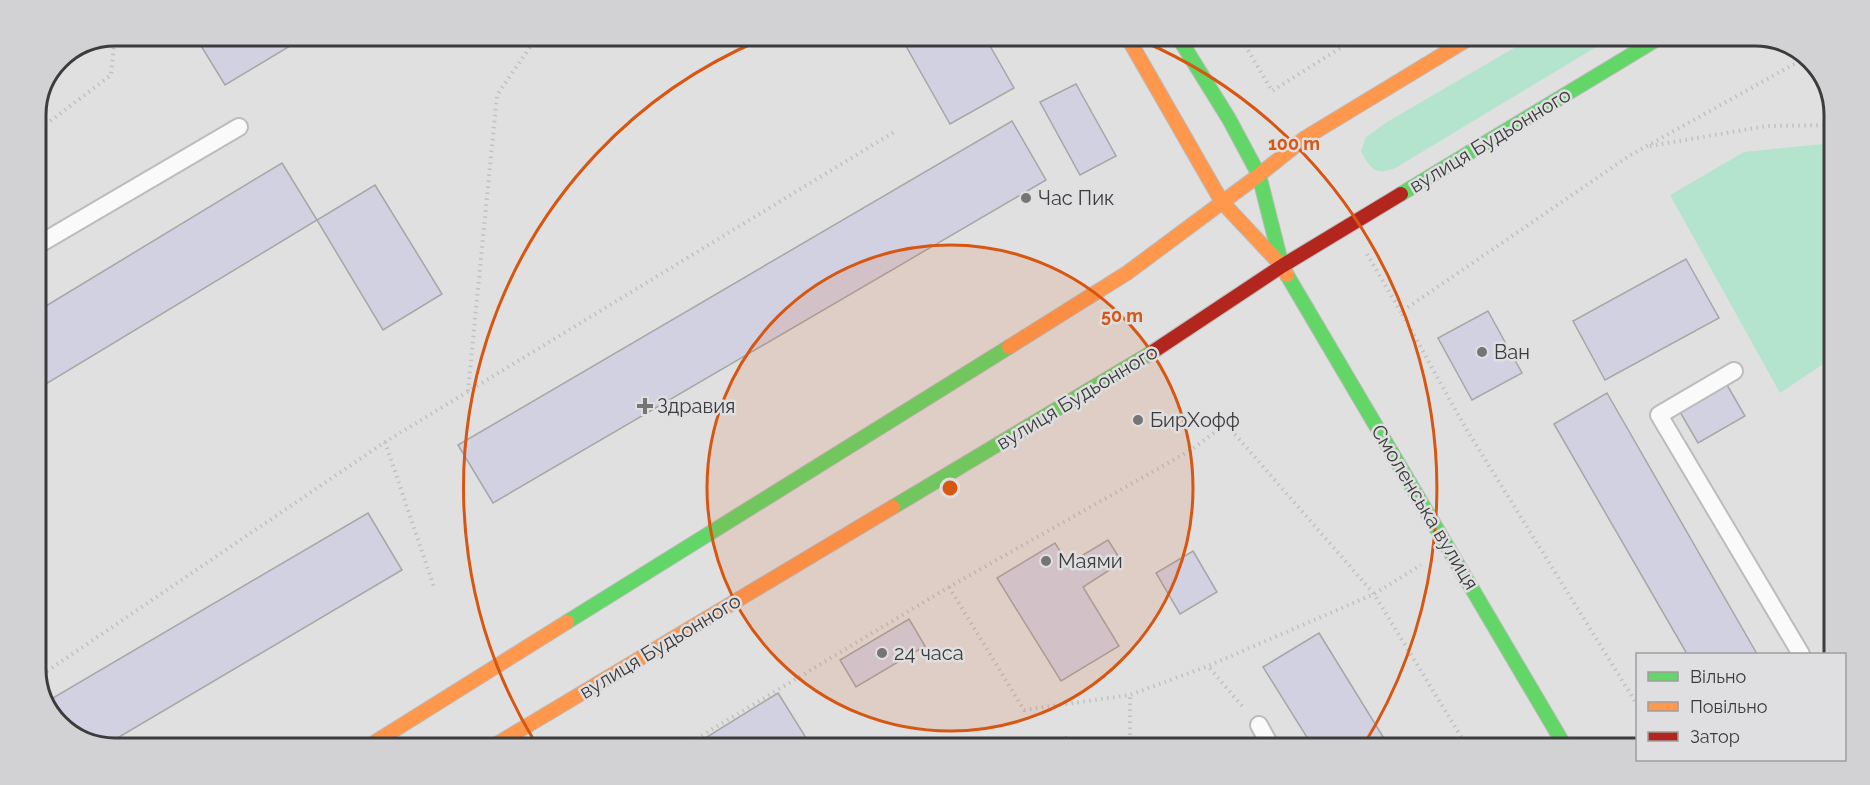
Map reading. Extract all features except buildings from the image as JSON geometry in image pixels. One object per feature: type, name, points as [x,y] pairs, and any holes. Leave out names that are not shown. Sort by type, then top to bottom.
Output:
[{"type":"main road","name":"Смоленська вулиця","points":[[1132,46],[1222,202],[1282,266],[1560,738]]},
{"type":"main road","name":"Смоленська вулиця","points":[[1184,46],[1229,119],[1259,175],[1282,266]]},
{"type":"main road","points":[[382,738],[1127,273],[1305,138],[1458,46]]},
{"type":"main road","name":"вулиця Будьонного","points":[[505,738],[1172,340],[1282,266],[1647,46]]},
{"type":"lane","points":[[47,240],[239,127]]},
{"type":"lane","points":[[1734,371],[1659,415],[1800,653]]},
{"type":"lane","points":[[1259,725],[1266,738]]},
{"type":"path","points":[[47,124],[111,75],[114,46]]},
{"type":"path","points":[[468,391],[497,94],[531,46]]},
{"type":"path","points":[[1246,46],[1272,91],[1343,46]]},
{"type":"path","points":[[1401,312],[1620,163],[1797,62]]},
{"type":"path","points":[[1647,146],[1767,126],[1823,125]]},
{"type":"path","points":[[47,672],[385,442],[894,132]]},
{"type":"path","points":[[1350,225],[1465,428],[1636,703]]},
{"type":"path","points":[[698,738],[949,587],[1191,450],[1226,424],[1374,594],[1462,738]]},
{"type":"path","points":[[385,442],[435,590]]},
{"type":"path","points":[[949,587],[1024,710],[1130,695],[1208,666],[1374,594],[1449,547]]},
{"type":"path","points":[[1208,666],[1259,725]]},
{"type":"path","points":[[1130,695],[1130,738]]},
{"type":"green space","points":[[1517,46],[1598,46],[1397,167],[1379,171],[1368,163],[1361,151],[1366,137],[1387,122]]},
{"type":"green space","points":[[1823,144],[1823,364],[1780,393],[1670,195],[1744,152]]},
{"type":"traffic: fast","points":[[1184,46],[1229,119],[1259,175],[1281,262]]},
{"type":"traffic: fast","points":[[1401,194],[1646,46]]},
{"type":"traffic: fast","points":[[1287,275],[1560,738]]},
{"type":"traffic: fast","points":[[567,622],[1009,347]]},
{"type":"traffic: fast","points":[[893,507],[1154,351]]},
{"type":"traffic: slow","points":[[1132,46],[1222,202],[1282,266],[1287,275]]},
{"type":"traffic: slow","points":[[1009,347],[1127,273],[1305,138],[1457,46]]},
{"type":"traffic: slow","points":[[507,738],[893,507]]},
{"type":"traffic: slow","points":[[382,738],[567,622]]},
{"type":"traffic: jam","points":[[1154,351],[1282,266],[1401,194]]},
{"type":"place","name":"Час Пик","points":[[1026,198]]},
{"type":"place","name":"Ван","points":[[1482,352]]},
{"type":"place","name":"Здравия","points":[[645,406]]},
{"type":"place","name":"БирХофф","points":[[1138,420]]},
{"type":"place","name":"Маями","points":[[1046,561]]},
{"type":"place","name":"24 часа","points":[[882,653]]}]
